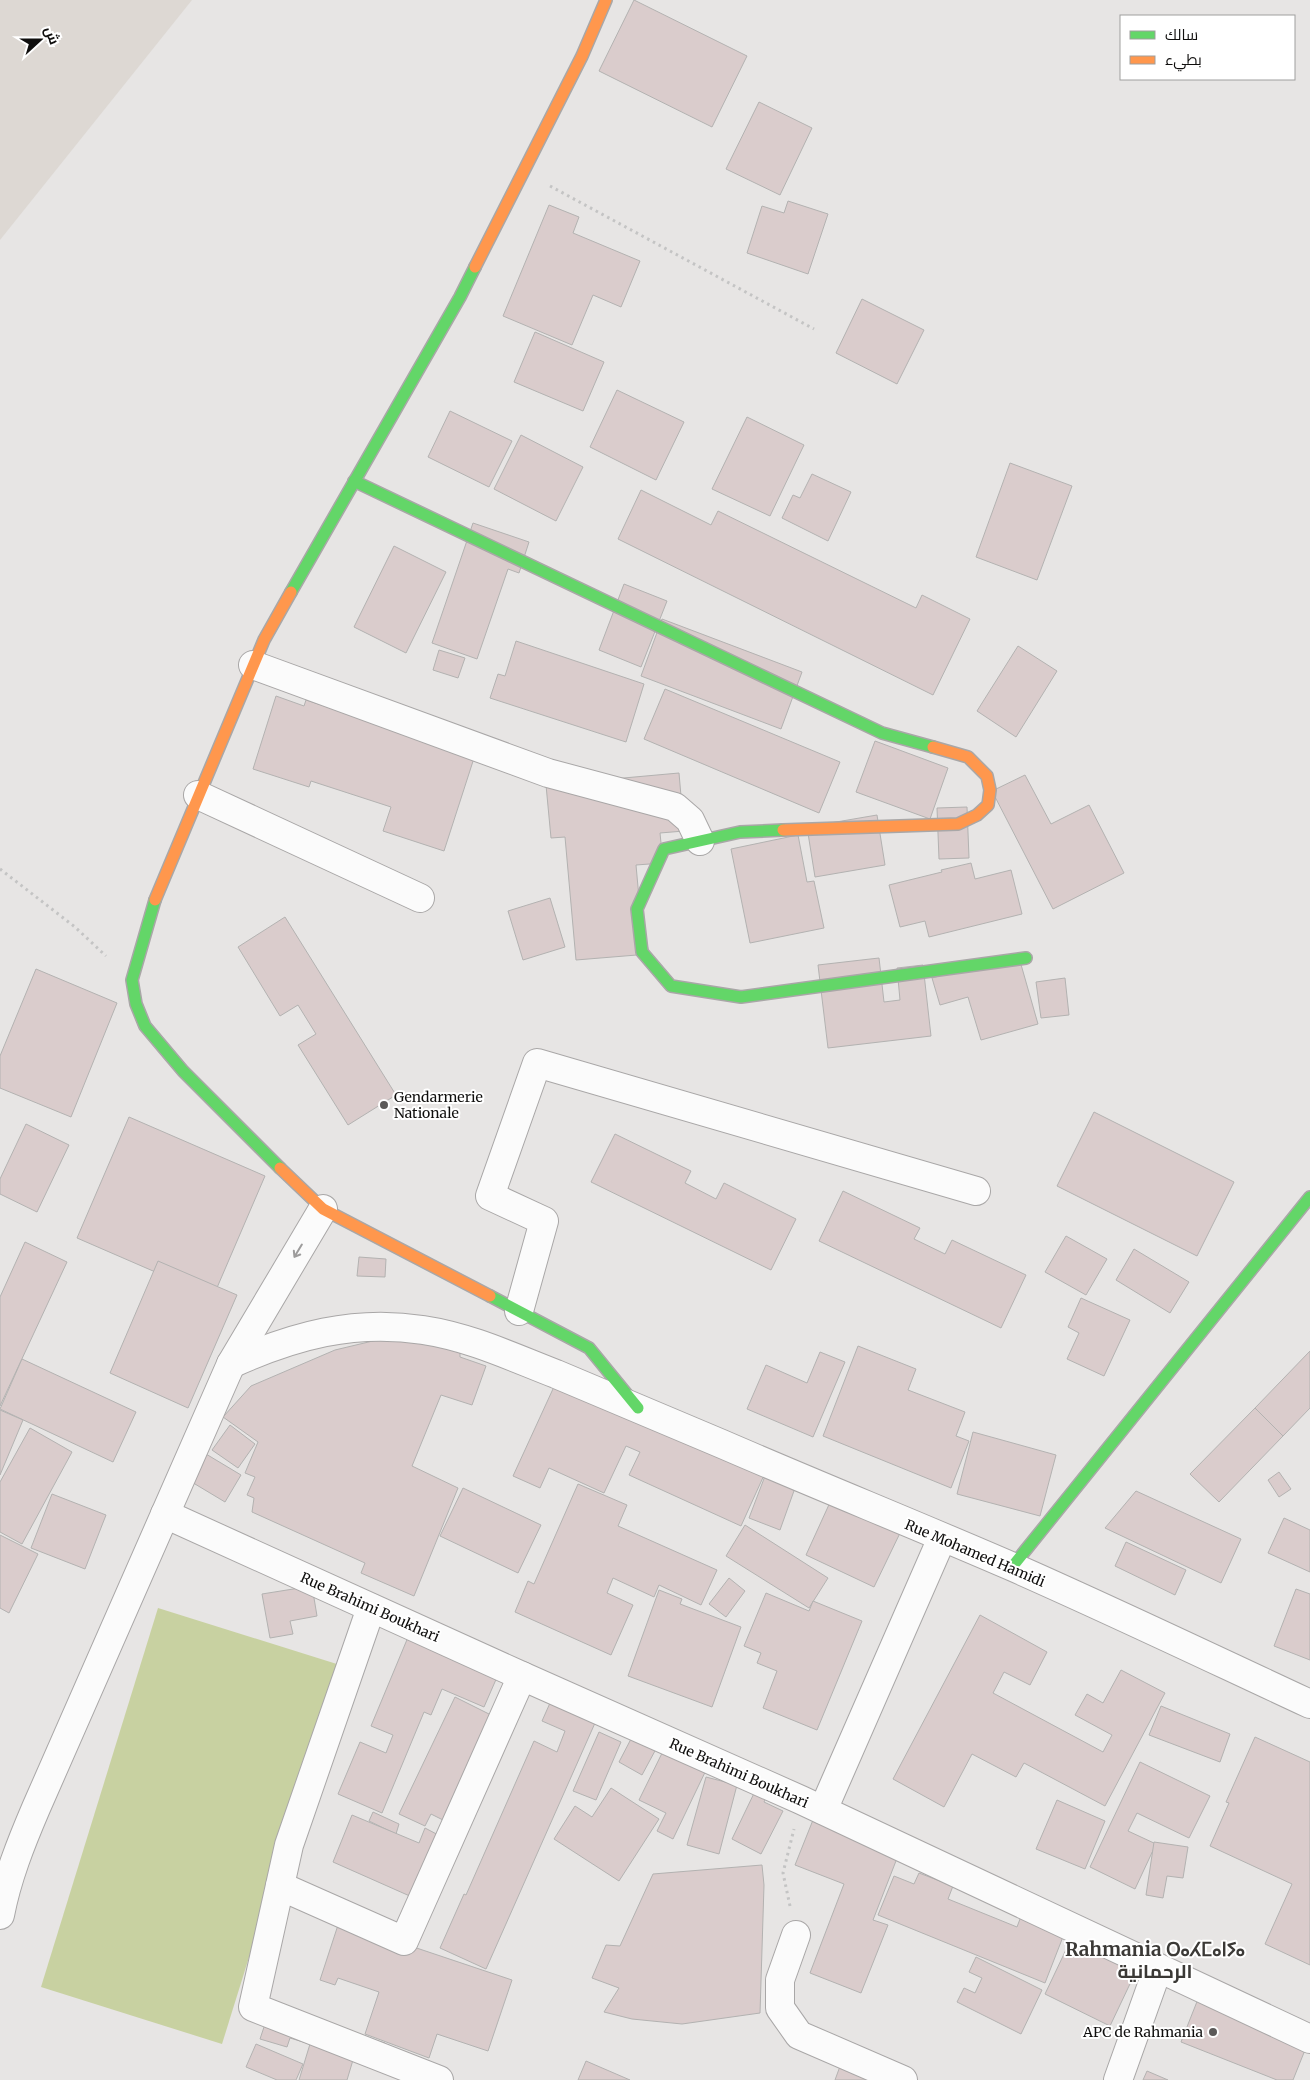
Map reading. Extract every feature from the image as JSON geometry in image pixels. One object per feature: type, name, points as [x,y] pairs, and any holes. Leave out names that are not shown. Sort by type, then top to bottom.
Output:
[{"type":"street","points":[[606,0],[582,56],[460,296],[264,640],[152,906],[132,980],[136,1004],[145,1026],[183,1071],[243,1133],[323,1209],[589,1348],[638,1408]]},
{"type":"street","points":[[354,481],[882,732],[968,757],[987,776],[990,790],[988,805],[977,815],[958,824],[740,832],[664,849],[638,909],[642,952],[671,986],[741,997],[1026,958]]},
{"type":"street","points":[[253,665],[548,773],[675,807],[690,820],[700,841]]},
{"type":"street","points":[[198,795],[420,898]]},
{"type":"street","points":[[519,1311],[544,1221],[490,1196],[537,1063],[976,1191]]},
{"type":"street","points":[[1012,1567],[1310,1197]]},
{"type":"street","points":[[0,1915],[17,1852],[230,1364],[323,1209]]},
{"type":"street","name":"Rue Mohamed Hamidi","points":[[230,1364],[267,1348],[305,1335],[344,1329],[383,1327],[422,1330],[461,1338],[498,1351],[638,1408],[1012,1567],[1310,1704]]},
{"type":"street","name":"Rue Brahimi Boukhari","points":[[165,1514],[812,1805],[1310,2039]]},
{"type":"street","points":[[812,1805],[942,1538]]},
{"type":"street","points":[[371,1608],[290,1845],[253,2007],[439,2080]]},
{"type":"street","points":[[280,1886],[404,1941],[522,1676]]},
{"type":"street","points":[[796,1935],[780,1980],[780,2008],[799,2035],[902,2080]]},
{"type":"street","points":[[1118,2080],[1158,1968]]},
{"type":"path","points":[[523,172],[814,329]]},
{"type":"path","points":[[0,869],[76,927],[132,980]]},
{"type":"path","points":[[796,1935],[782,1873],[812,1805]]},
{"type":"shaded area","points":[[0,0],[192,0],[0,240]]},
{"type":"green space","points":[[158,1608],[340,1665],[222,2044],[41,1987]]},
{"type":"building","points":[[634,0],[747,56],[712,127],[599,71]]},
{"type":"building","points":[[759,102],[812,128],[780,195],[726,169]]},
{"type":"building","points":[[788,201],[828,214],[808,274],[747,253],[762,206],[784,213]]},
{"type":"building","points":[[549,205],[579,217],[573,233],[640,261],[621,307],[593,295],[572,345],[503,316]]},
{"type":"building","points":[[862,299],[924,330],[897,384],[836,353]]},
{"type":"building","points":[[535,332],[604,362],[583,411],[514,382]]},
{"type":"building","points":[[617,390],[684,422],[656,480],[590,447]]},
{"type":"building","points":[[450,411],[512,441],[489,487],[428,457]]},
{"type":"building","points":[[747,417],[804,445],[770,516],[712,489]]},
{"type":"building","points":[[521,435],[583,467],[556,521],[494,489]]},
{"type":"building","points":[[1010,463],[1072,486],[1037,580],[976,557]]},
{"type":"building","points":[[812,474],[851,492],[828,541],[782,518],[793,495],[800,498]]},
{"type":"building","points":[[641,490],[711,525],[718,511],[916,608],[922,595],[970,619],[933,695],[618,539]]},
{"type":"building","points":[[473,523],[529,542],[519,573],[508,569],[477,659],[432,643]]},
{"type":"building","points":[[394,546],[446,572],[406,653],[354,627]]},
{"type":"building","points":[[624,584],[667,601],[641,667],[599,650]]},
{"type":"building","points":[[662,619],[802,672],[781,729],[641,676]]},
{"type":"building","points":[[516,641],[644,684],[626,742],[490,698],[498,674],[505,676]]},
{"type":"building","points":[[1018,646],[1057,671],[1016,737],[977,711]]},
{"type":"building","points":[[439,650],[465,658],[458,678],[433,670]]},
{"type":"building","points":[[665,689],[840,762],[819,813],[644,739]]},
{"type":"building","points":[[276,696],[304,706],[306,700],[475,755],[444,851],[383,831],[391,807],[311,781],[309,787],[253,769]]},
{"type":"building","points":[[875,741],[948,768],[930,819],[856,792]]},
{"type":"building","points":[[679,773],[684,831],[660,833],[663,863],[636,865],[640,909],[649,954],[576,960],[565,837],[551,838],[546,785]]},
{"type":"building","points":[[1025,775],[1051,824],[1089,805],[1124,873],[1053,909],[992,791]]},
{"type":"building","points":[[967,807],[969,858],[939,859],[937,808]]},
{"type":"building","points":[[877,815],[885,865],[815,877],[807,827]]},
{"type":"building","points":[[798,835],[807,882],[814,881],[824,928],[750,943],[731,849]]},
{"type":"building","points":[[971,863],[975,879],[1011,870],[1022,914],[929,937],[925,921],[900,927],[889,885]]},
{"type":"building","points":[[550,898],[565,947],[523,960],[508,911]]},
{"type":"building","points":[[285,917],[396,1095],[348,1125],[298,1045],[316,1034],[298,1005],[280,1016],[238,947]]},
{"type":"building","points":[[1018,954],[1038,1024],[981,1040],[968,997],[940,1005],[932,978]]},
{"type":"building","points":[[879,958],[884,1002],[900,1000],[897,968],[923,965],[931,1036],[828,1048],[818,965]]},
{"type":"building","points":[[36,969],[117,1003],[71,1117],[0,1088],[0,1056]]},
{"type":"building","points":[[1065,978],[1069,1015],[1041,1018],[1036,982]]},
{"type":"building","points":[[1094,1112],[1234,1182],[1197,1256],[1057,1186]]},
{"type":"building","points":[[129,1117],[265,1176],[213,1297],[77,1238]]},
{"type":"building","points":[[26,1124],[69,1145],[37,1212],[0,1194],[0,1179]]},
{"type":"building","points":[[615,1134],[691,1171],[685,1183],[716,1199],[724,1183],[796,1219],[771,1270],[591,1182]]},
{"type":"building","points":[[843,1191],[920,1228],[914,1239],[945,1254],[952,1240],[1026,1275],[1001,1328],[819,1241]]},
{"type":"building","points":[[1066,1236],[1107,1259],[1086,1295],[1045,1272]]},
{"type":"building","points":[[25,1242],[67,1262],[0,1406],[0,1297]]},
{"type":"building","points":[[1134,1249],[1189,1282],[1170,1313],[1116,1280]]},
{"type":"building","points":[[359,1257],[386,1259],[385,1277],[357,1276]]},
{"type":"building","points":[[158,1261],[237,1295],[188,1408],[110,1373]]},
{"type":"building","points":[[1081,1298],[1130,1320],[1104,1376],[1067,1359],[1079,1333],[1068,1327]]},
{"type":"building","points":[[402,1334],[460,1353],[460,1357],[486,1366],[472,1405],[441,1395],[412,1466],[458,1488],[414,1596],[361,1573],[365,1563],[252,1512],[254,1498],[247,1495],[255,1477],[245,1473],[258,1442],[223,1417],[251,1386],[335,1350]]},
{"type":"building","points":[[858,1346],[916,1369],[908,1390],[965,1412],[956,1436],[969,1441],[951,1488],[823,1436]]},
{"type":"building","points":[[1310,1351],[1310,1408],[1283,1436],[1255,1408]]},
{"type":"building","points":[[820,1352],[845,1362],[813,1437],[747,1409],[766,1365],[807,1383]]},
{"type":"building","points":[[22,1359],[136,1412],[113,1462],[0,1409]]},
{"type":"building","points":[[558,1378],[765,1473],[741,1526],[629,1475],[640,1452],[626,1446],[604,1493],[549,1468],[540,1488],[513,1476]]},
{"type":"building","points":[[1255,1408],[1283,1436],[1219,1502],[1190,1474]]},
{"type":"building","points":[[0,1410],[23,1420],[0,1475]]},
{"type":"building","points":[[230,1425],[255,1444],[238,1468],[212,1450]]},
{"type":"building","points":[[30,1428],[72,1452],[22,1544],[0,1532],[0,1482]]},
{"type":"building","points":[[973,1432],[1056,1455],[1040,1516],[957,1494]]},
{"type":"building","points":[[206,1454],[241,1475],[225,1502],[190,1481]]},
{"type":"building","points":[[1279,1472],[1291,1489],[1279,1497],[1268,1480]]},
{"type":"building","points":[[765,1476],[795,1488],[780,1530],[749,1518]]},
{"type":"building","points":[[578,1484],[627,1505],[618,1526],[717,1570],[701,1605],[659,1585],[654,1597],[613,1578],[607,1593],[633,1605],[611,1655],[515,1612],[528,1581],[534,1584]]},
{"type":"building","points":[[463,1488],[541,1525],[518,1573],[440,1536]]},
{"type":"building","points":[[1136,1491],[1241,1539],[1221,1583],[1105,1528]]},
{"type":"building","points":[[52,1494],[106,1515],[85,1569],[31,1548]]},
{"type":"building","points":[[832,1498],[901,1531],[874,1587],[806,1555]]},
{"type":"building","points":[[1284,1518],[1310,1530],[1310,1572],[1268,1553]]},
{"type":"building","points":[[745,1525],[828,1578],[809,1608],[726,1556]]},
{"type":"building","points":[[0,1535],[38,1554],[9,1613],[0,1608]]},
{"type":"building","points":[[1126,1542],[1186,1570],[1175,1595],[1115,1566]]},
{"type":"building","points":[[729,1578],[745,1591],[726,1617],[709,1604]]},
{"type":"building","points":[[312,1586],[317,1616],[290,1621],[293,1634],[270,1638],[262,1594]]},
{"type":"building","points":[[1296,1589],[1310,1594],[1310,1660],[1274,1646]]},
{"type":"building","points":[[659,1590],[682,1599],[680,1604],[741,1627],[712,1707],[628,1676]]},
{"type":"building","points":[[766,1593],[809,1611],[813,1601],[862,1621],[817,1730],[763,1708],[777,1671],[757,1663],[761,1653],[744,1646]]},
{"type":"building","points":[[980,1615],[1047,1652],[1030,1685],[1004,1672],[993,1693],[1103,1752],[1112,1735],[1075,1715],[1087,1694],[1103,1703],[1121,1670],[1165,1693],[1105,1806],[1024,1763],[1016,1777],[972,1754],[944,1807],[893,1779]]},
{"type":"building","points":[[411,1630],[501,1668],[484,1707],[442,1689],[431,1715],[424,1712],[382,1813],[338,1794],[360,1742],[386,1753],[393,1735],[371,1726]]},
{"type":"building","points":[[554,1694],[599,1714],[486,1969],[440,1948],[464,1894],[466,1895],[534,1741],[557,1752],[565,1731],[542,1721]]},
{"type":"building","points":[[455,1697],[497,1718],[447,1822],[431,1814],[425,1826],[399,1814]]},
{"type":"building","points":[[1161,1706],[1230,1734],[1220,1762],[1149,1735]]},
{"type":"building","points":[[599,1732],[621,1742],[596,1800],[573,1791]]},
{"type":"building","points":[[632,1737],[656,1749],[642,1775],[619,1762]]},
{"type":"building","points":[[1255,1737],[1310,1762],[1310,1965],[1265,1944],[1292,1884],[1210,1846],[1229,1803],[1226,1802]]},
{"type":"building","points":[[667,1743],[709,1764],[673,1839],[657,1831],[666,1813],[639,1800]]},
{"type":"building","points":[[1140,1762],[1210,1796],[1189,1838],[1137,1813],[1128,1831],[1156,1844],[1135,1889],[1090,1867]]},
{"type":"building","points":[[706,1777],[737,1785],[719,1854],[687,1845]]},
{"type":"building","points":[[758,1785],[769,1791],[764,1802],[783,1811],[761,1854],[732,1839]]},
{"type":"building","points":[[611,1788],[659,1819],[619,1881],[554,1839],[575,1806],[592,1817]]},
{"type":"building","points":[[1057,1800],[1105,1821],[1085,1869],[1036,1849]]},
{"type":"building","points":[[373,1812],[399,1824],[396,1834],[369,1821]]},
{"type":"building","points":[[352,1815],[419,1843],[425,1828],[446,1839],[421,1901],[333,1862]]},
{"type":"building","points":[[815,1815],[901,1848],[873,1920],[888,1925],[861,1993],[810,1973],[844,1884],[795,1865]]},
{"type":"building","points":[[1154,1842],[1188,1847],[1183,1878],[1167,1876],[1163,1898],[1146,1895]]},
{"type":"building","points":[[762,1865],[764,1885],[760,2013],[682,2024],[632,2019],[604,2012],[619,1988],[592,1978],[606,1945],[620,1946],[653,1874]]},
{"type":"building","points":[[919,1873],[953,1886],[948,1899],[1017,1927],[1023,1911],[1066,1929],[1045,1983],[878,1915],[894,1876],[914,1884]]},
{"type":"building","points":[[339,1922],[512,1980],[488,2051],[437,2034],[429,2058],[365,2034],[379,1992],[338,1978],[335,1985],[320,1980]]},
{"type":"building","points":[[1073,1935],[1138,1967],[1110,2026],[1045,1994]]},
{"type":"building","points":[[976,1957],[1042,1990],[1021,2034],[957,2002],[964,1988],[975,1993],[982,1978],[969,1972]]},
{"type":"building","points":[[1200,1994],[1309,2040],[1293,2080],[1277,2080],[1181,2042]]},
{"type":"building","points":[[270,2009],[385,2043],[378,2067],[353,2060],[347,2080],[299,2080],[310,2044],[290,2038],[287,2047],[260,2039]]},
{"type":"building","points":[[256,2044],[303,2064],[296,2080],[277,2080],[246,2067]]},
{"type":"building","points":[[843,2058],[906,2080],[835,2080]]},
{"type":"building","points":[[586,2061],[630,2080],[578,2080]]},
{"type":"building","points":[[1147,2071],[1168,2080],[1143,2080]]},
{"type":"traffic: fast","points":[[291,592],[460,297],[475,267]]},
{"type":"traffic: fast","points":[[354,481],[882,733],[933,747]]},
{"type":"traffic: fast","points":[[783,830],[740,832],[664,849],[637,909],[642,952],[671,986],[741,997],[1026,958]]},
{"type":"traffic: fast","points":[[155,900],[132,980],[136,1004],[145,1026],[183,1071],[280,1168]]},
{"type":"traffic: fast","points":[[1012,1567],[1310,1197]]},
{"type":"traffic: fast","points":[[490,1296],[589,1348],[638,1408]]},
{"type":"traffic: slow","points":[[475,267],[582,56],[606,0]]},
{"type":"traffic: slow","points":[[155,900],[264,640],[291,592]]},
{"type":"traffic: slow","points":[[783,830],[958,824],[977,815],[988,805],[990,790],[987,776],[968,757],[933,747]]},
{"type":"traffic: slow","points":[[280,1168],[323,1209],[490,1296]]},
{"type":"place","name":"Gendarmerie Nationale","points":[[384,1105]]},
{"type":"place","name":"APC de Rahmania","points":[[1213,2032]]},
{"type":"district","name":"Rahmania ⵔⴰⵃⵎⴰⵏⵢⴰ الرحمانية","points":[[1155,1960]]}]
